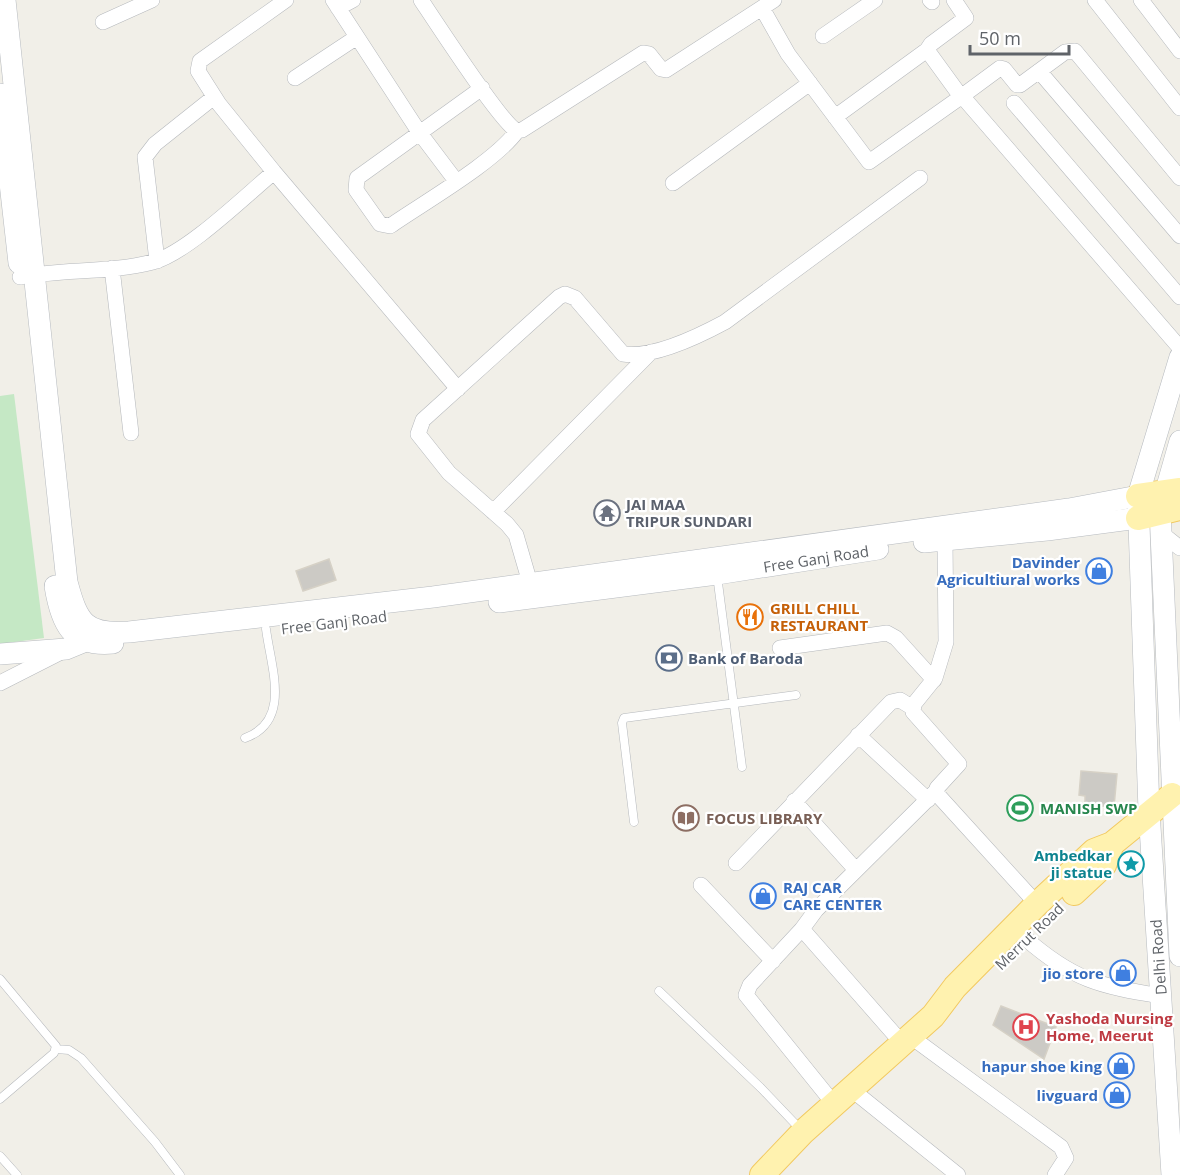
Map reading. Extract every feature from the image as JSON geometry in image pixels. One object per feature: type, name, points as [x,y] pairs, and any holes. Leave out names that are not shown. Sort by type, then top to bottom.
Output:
[{"type":"main road","name":"Merrut Road","points":[[933,1016],[955,987],[1037,904],[1094,851],[1112,844],[1149,811],[1176,795]]},
{"type":"main road","name":"Merrut Road","points":[[762,1175],[803,1132],[906,1039],[933,1016],[964,999],[1025,938],[1104,865],[1112,844]]},
{"type":"street","points":[[0,683],[75,645],[57,597],[35,353],[6,99],[5,0]]},
{"type":"street","points":[[103,22],[152,0]]},
{"type":"street","points":[[286,0],[200,61],[198,71],[214,97],[274,172],[458,389]]},
{"type":"street","points":[[353,0],[335,4],[419,132],[456,181]]},
{"type":"street","points":[[421,0],[482,88],[510,126],[517,131]]},
{"type":"street","points":[[823,36],[875,0]]},
{"type":"street","points":[[835,117],[927,50],[931,44],[966,18],[954,0]]},
{"type":"street","points":[[1095,0],[1180,108]]},
{"type":"street","points":[[1141,0],[1180,51]]},
{"type":"street","points":[[482,88],[419,132],[356,181],[356,190],[380,224],[390,226],[456,181],[505,144],[517,131],[643,53],[649,54],[661,69],[666,70],[768,4],[788,54],[869,162],[1000,68],[1004,69],[1017,85],[1069,49],[1075,51],[1180,178]]},
{"type":"street","points":[[295,78],[357,37]]},
{"type":"street","points":[[927,50],[960,98],[1180,348]]},
{"type":"street","points":[[1040,70],[1180,236]]},
{"type":"street","points":[[673,183],[810,83]]},
{"type":"street","points":[[157,261],[145,157],[155,144],[214,97]]},
{"type":"street","points":[[1014,103],[1180,297]]},
{"type":"street","points":[[27,276],[157,261],[192,239],[274,172]]},
{"type":"street","points":[[530,583],[516,535],[448,473],[418,434],[423,420],[565,294],[574,298],[619,352],[627,355],[689,339],[725,322],[920,178]]},
{"type":"street","points":[[112,268],[131,434]]},
{"type":"street","points":[[493,512],[652,350]]},
{"type":"street","points":[[35,353],[67,582],[73,604],[87,627],[107,634],[530,583],[1070,509],[1160,507]]},
{"type":"street","points":[[1180,357],[1160,507],[1180,548]]},
{"type":"street","points":[[1160,507],[1180,441]]},
{"type":"street","name":"Free Ganj Road","points":[[0,654],[75,645],[99,645],[266,629],[717,574],[945,540],[1047,531],[1160,507]]},
{"type":"street","name":"Delhi Road","points":[[1160,507],[1166,665],[1176,795],[1180,956]]},
{"type":"street","name":"Delhi Road","points":[[1160,507],[1144,669],[1149,811],[1172,1175]]},
{"type":"street","points":[[913,708],[934,680],[944,655],[948,629],[945,540]]},
{"type":"street","points":[[780,648],[886,633],[896,638],[934,680]]},
{"type":"street","points":[[1144,669],[1166,665]]},
{"type":"street","points":[[736,863],[891,702],[900,700],[913,708],[915,715],[959,764],[932,796],[816,910],[747,991],[747,999],[790,1047],[842,1097],[958,1175]]},
{"type":"street","points":[[858,735],[932,796],[1037,904]]},
{"type":"street","points":[[794,801],[856,870]]},
{"type":"street","points":[[701,885],[773,961]]},
{"type":"street","points":[[802,929],[906,1039],[1062,1147],[1066,1158],[1055,1175]]},
{"type":"street","points":[[1025,938],[1053,963],[1087,981],[1161,996]]},
{"type":"lane","points":[[717,574],[742,767]]},
{"type":"lane","points":[[245,738],[256,734],[275,712],[266,629]]},
{"type":"lane","points":[[634,822],[622,723],[624,718],[796,695]]},
{"type":"lane","points":[[0,979],[52,1039],[56,1049]]},
{"type":"lane","points":[[659,991],[761,1088],[803,1132]]},
{"type":"lane","points":[[0,1099],[56,1049]]},
{"type":"lane","points":[[56,1049],[69,1050],[81,1058],[155,1142],[180,1175]]},
{"type":"lane","points":[[0,1156],[16,1175]]},
{"type":"green space","points":[[14,394],[44,638],[0,644],[0,396]]},
{"type":"building","points":[[329,559],[336,580],[303,591],[296,571]]},
{"type":"building","points":[[1081,771],[1117,774],[1114,807],[1085,805],[1085,796],[1079,795]]},
{"type":"building","points":[[1001,1006],[1056,1027],[1044,1059],[993,1025]]},
{"type":"place","name":"JAI MAA TRIPUR SUNDARI","points":[[607,513]]},
{"type":"place","name":"Davinder Agricultiural works","points":[[1099,571]]},
{"type":"place","name":"GRILL CHILL RESTAURANT","points":[[750,617]]},
{"type":"place","name":"Bank of Baroda","points":[[669,658]]},
{"type":"place","name":"MANISH SWP","points":[[1020,808]]},
{"type":"place","name":"FOCUS LIBRARY","points":[[686,818]]},
{"type":"place","name":"Ambedkar ji statue","points":[[1131,864]]},
{"type":"place","name":"RAJ CAR CARE CENTER","points":[[763,896]]},
{"type":"place","name":"jio store","points":[[1123,973]]},
{"type":"place","name":"Yashoda Nursing Home, Meerut","points":[[1026,1027]]},
{"type":"place","name":"hapur shoe king","points":[[1121,1066]]},
{"type":"place","name":"livguard","points":[[1117,1095]]}]
